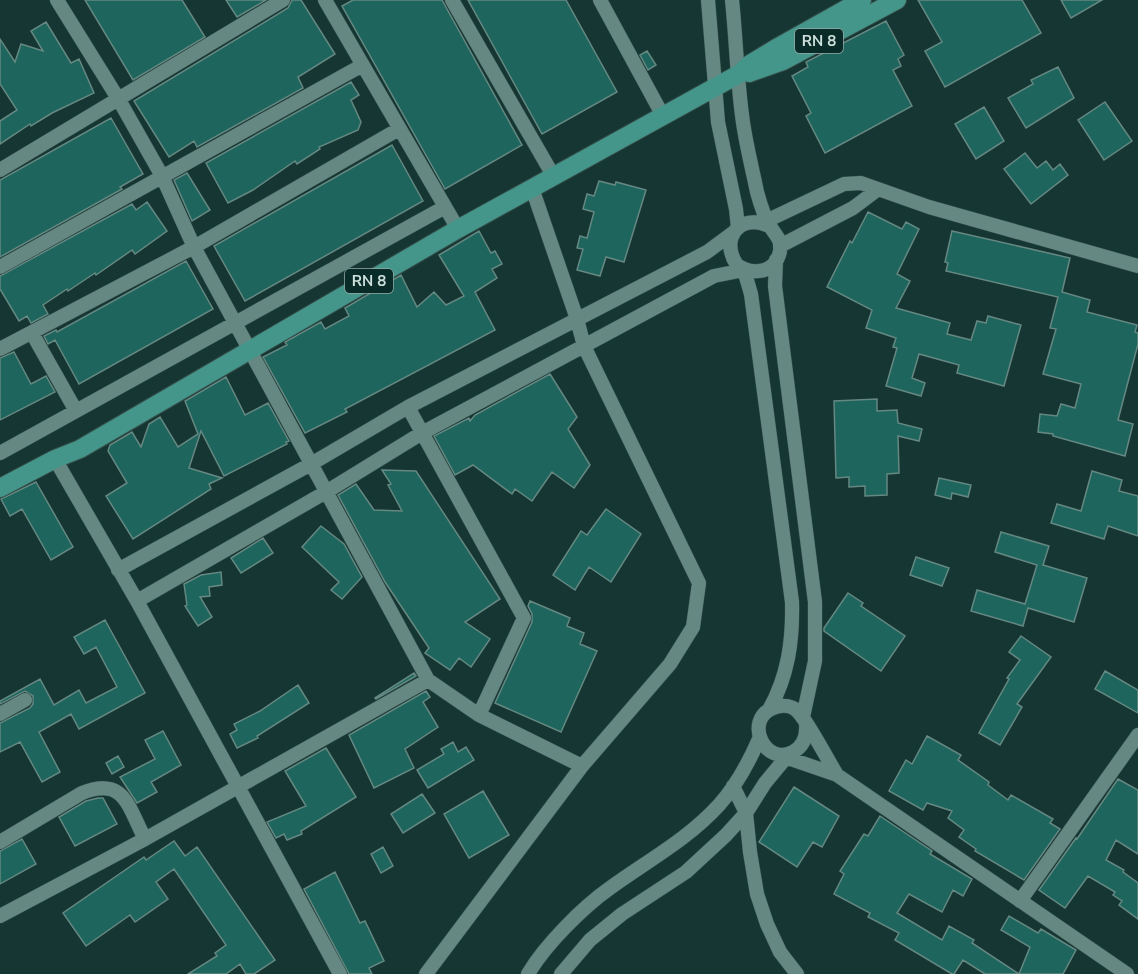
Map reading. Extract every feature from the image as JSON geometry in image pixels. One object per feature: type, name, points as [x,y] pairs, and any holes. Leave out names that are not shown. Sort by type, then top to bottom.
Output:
[{"type":"main road","name":"RN 8","points":[[739,75],[750,64],[778,46],[862,0]]},
{"type":"main road","name":"RN 8","points":[[0,488],[55,459],[80,449],[458,229],[716,87],[739,75],[783,61],[897,0]]},
{"type":"street","points":[[57,0],[119,100],[162,176],[194,247],[428,680],[479,715],[582,766]]},
{"type":"street","points":[[0,170],[283,0]]},
{"type":"street","points":[[325,0],[458,229]]},
{"type":"street","points":[[452,0],[554,177]]},
{"type":"street","points":[[600,0],[663,116]]},
{"type":"street","points":[[708,0],[718,122],[736,209],[736,230],[730,249],[737,265],[744,270],[762,271],[776,260]]},
{"type":"street","points":[[561,974],[590,940],[622,914],[686,872],[726,835],[746,813],[784,755],[801,746],[807,732],[805,721],[815,661],[816,602],[775,286],[776,260],[780,246],[779,238],[767,223],[760,204],[742,117],[732,0]]},
{"type":"street","points":[[0,267],[362,66]]},
{"type":"street","points":[[0,349],[194,247],[399,129]]},
{"type":"street","points":[[118,570],[312,464],[408,407],[706,252],[736,230],[754,222],[767,223],[844,184],[861,183],[929,207],[1138,266]]},
{"type":"street","points":[[426,974],[582,766],[676,655],[693,627],[699,583],[584,346],[532,188]]},
{"type":"street","points":[[780,246],[853,208],[877,190]]},
{"type":"street","points":[[0,453],[445,207]]},
{"type":"street","points":[[137,601],[326,492],[422,432],[714,276],[744,270]]},
{"type":"street","points":[[528,974],[572,920],[608,889],[672,847],[721,804],[748,764],[759,739],[759,723],[769,710],[785,676],[793,627],[792,602],[751,294],[744,270]]},
{"type":"street","points":[[32,333],[76,411]]},
{"type":"street","points":[[408,407],[524,618],[479,715]]},
{"type":"street","points":[[55,459],[137,601],[340,974]]},
{"type":"street","points":[[0,916],[145,839],[428,680]]},
{"type":"street","points":[[0,714],[25,700]]},
{"type":"street","points":[[769,710],[776,707],[791,707],[805,721],[837,776]]},
{"type":"street","points":[[1020,900],[1138,735]]},
{"type":"street","points":[[759,739],[770,751],[837,776],[1127,974]]},
{"type":"street","points":[[733,786],[746,813],[757,894],[767,924],[780,952],[798,974]]},
{"type":"street","points":[[0,842],[82,793],[97,787],[110,787],[122,794],[145,839]]},
{"type":"building","points":[[85,0],[182,0],[205,37],[133,80]]},
{"type":"building","points":[[226,0],[266,0],[237,17]]},
{"type":"building","points":[[292,0],[301,0],[335,54],[298,77],[303,88],[197,147],[194,141],[169,157],[134,101],[288,8]]},
{"type":"building","points":[[353,0],[442,0],[522,145],[445,189],[342,6]]},
{"type":"building","points":[[468,0],[566,0],[617,92],[542,134]]},
{"type":"building","points":[[918,0],[1022,0],[1041,33],[945,87],[925,51],[942,42]]},
{"type":"building","points":[[1061,0],[1102,0],[1071,18]]},
{"type":"building","points":[[886,21],[904,55],[898,59],[901,66],[893,70],[912,106],[825,153],[806,116],[811,113],[792,76],[808,67],[806,62]]},
{"type":"building","points":[[46,22],[71,63],[79,59],[94,93],[31,126],[30,124],[0,144],[0,121],[17,110],[0,84],[0,39],[15,62],[21,44],[43,51],[31,31]]},
{"type":"building","points":[[647,51],[656,65],[648,70],[640,55]]},
{"type":"building","points":[[1058,67],[1074,98],[1026,128],[1008,98],[1033,84],[1031,80]]},
{"type":"building","points":[[351,82],[359,95],[351,100],[361,122],[358,130],[319,147],[320,149],[297,164],[295,161],[253,190],[228,203],[206,163]]},
{"type":"building","points":[[1105,102],[1132,141],[1104,160],[1078,120]]},
{"type":"building","points":[[984,107],[1004,141],[976,159],[955,124]]},
{"type":"building","points":[[111,118],[143,174],[120,187],[122,189],[0,257],[0,180]]},
{"type":"building","points":[[392,145],[423,201],[245,301],[214,246]]},
{"type":"building","points":[[1025,153],[1037,168],[1046,161],[1053,170],[1060,164],[1068,175],[1031,204],[1004,169]]},
{"type":"building","points":[[187,173],[210,210],[192,221],[174,180]]},
{"type":"building","points":[[599,181],[615,185],[616,182],[646,190],[624,262],[606,257],[600,276],[577,270],[583,249],[577,248],[580,236],[587,238],[594,212],[583,209],[587,194],[594,196]]},
{"type":"building","points":[[147,202],[167,231],[135,254],[132,250],[96,275],[95,273],[43,305],[48,314],[31,323],[27,316],[19,321],[0,289],[0,276],[132,204],[136,210]]},
{"type":"building","points":[[868,212],[902,229],[906,222],[919,229],[897,274],[910,281],[896,308],[950,323],[947,334],[971,340],[977,321],[986,323],[988,316],[1021,325],[1004,386],[957,373],[959,365],[919,354],[912,378],[925,383],[921,396],[886,386],[897,348],[893,347],[896,338],[866,328],[872,310],[827,287],[850,241],[852,243]]},
{"type":"building","points":[[479,231],[491,253],[495,251],[502,264],[492,269],[497,278],[475,292],[495,330],[345,409],[347,412],[305,433],[263,357],[287,345],[285,342],[321,322],[325,329],[349,316],[345,308],[401,275],[417,307],[434,292],[446,305],[464,296],[439,255]]},
{"type":"building","points":[[952,231],[1070,258],[1062,292],[1090,300],[1087,312],[1137,325],[1135,332],[1138,333],[1138,344],[1118,420],[1133,424],[1125,456],[1053,436],[1053,434],[1038,432],[1040,414],[1057,416],[1061,404],[1075,408],[1081,384],[1043,374],[1056,329],[1050,328],[1058,297],[946,271],[948,263],[945,262]]},
{"type":"building","points":[[186,261],[213,309],[79,384],[55,340],[48,344],[44,336],[56,330],[57,332]]},
{"type":"building","points":[[14,352],[31,384],[46,376],[55,392],[0,420],[0,358]]},
{"type":"building","points":[[550,374],[577,417],[568,429],[590,465],[574,488],[552,472],[532,501],[515,489],[512,494],[473,465],[455,475],[434,436],[469,418],[470,421],[475,415]]},
{"type":"building","points":[[226,377],[245,415],[268,403],[289,441],[224,476],[201,431],[189,468],[222,478],[209,484],[211,489],[133,539],[106,496],[127,483],[108,451],[110,445],[132,432],[141,447],[149,424],[160,417],[178,447],[198,434],[185,401]]},
{"type":"building","points":[[877,399],[877,411],[897,410],[898,423],[922,429],[919,441],[898,436],[899,473],[887,474],[887,495],[865,496],[865,486],[849,487],[849,477],[836,478],[834,401]]},
{"type":"building","points":[[382,470],[416,471],[500,599],[465,622],[490,639],[471,667],[459,658],[450,670],[425,653],[429,648],[385,582],[338,495],[356,484],[374,510],[402,511],[388,485],[391,484]]},
{"type":"building","points":[[1092,471],[1122,480],[1119,491],[1138,496],[1138,536],[1108,526],[1104,539],[1051,523],[1057,504],[1081,511]]},
{"type":"building","points":[[939,478],[971,485],[968,497],[952,493],[951,499],[935,495]]},
{"type":"building","points":[[36,482],[73,547],[51,560],[22,509],[10,516],[1,499]]},
{"type":"building","points":[[606,509],[641,534],[611,582],[589,567],[575,590],[553,575],[581,531],[587,535]]},
{"type":"building","points":[[321,526],[344,544],[362,577],[342,599],[331,590],[339,582],[302,547]]},
{"type":"building","points":[[1001,532],[1049,546],[1043,565],[1087,578],[1074,622],[1028,608],[1023,626],[971,611],[977,590],[1025,604],[1037,565],[995,552]]},
{"type":"building","points":[[263,538],[273,553],[241,573],[231,558]]},
{"type":"building","points":[[916,557],[949,568],[942,586],[910,575]]},
{"type":"building","points":[[221,572],[222,585],[209,587],[210,596],[200,597],[212,617],[198,626],[185,606],[187,605],[184,584],[201,575]]},
{"type":"building","points":[[848,593],[863,603],[861,606],[905,636],[881,671],[824,631]]},
{"type":"building","points":[[530,601],[570,618],[567,626],[584,633],[580,644],[597,651],[561,732],[495,703],[532,622],[532,614],[528,606]]},
{"type":"building","points":[[105,620],[145,693],[79,729],[71,714],[39,732],[60,772],[42,782],[20,742],[0,752],[0,723],[30,708],[33,704],[33,696],[25,691],[0,704],[0,701],[40,679],[54,705],[79,690],[86,703],[117,687],[96,647],[84,654],[74,637]]},
{"type":"building","points":[[1021,636],[1051,657],[1017,704],[1022,707],[1000,745],[979,733],[1009,679],[1007,678],[1020,660],[1009,652]]},
{"type":"building","points":[[1105,671],[1138,690],[1138,713],[1095,689]]},
{"type":"building","points":[[414,673],[416,676],[375,698]]},
{"type":"building","points":[[298,685],[309,703],[257,736],[258,738],[237,748],[230,734],[237,730],[234,724],[260,711]]},
{"type":"building","points":[[426,691],[430,697],[423,702],[438,727],[405,749],[414,768],[374,788],[349,735]]},
{"type":"building","points":[[163,731],[181,765],[151,782],[157,792],[137,803],[120,777],[155,759],[145,740]]},
{"type":"building","points":[[927,736],[961,755],[958,760],[989,782],[988,785],[1008,800],[1011,795],[1053,819],[1050,823],[1060,829],[1024,880],[975,851],[976,849],[959,837],[964,830],[948,818],[952,811],[927,803],[923,810],[889,791],[906,760],[912,764]]},
{"type":"building","points":[[453,742],[458,752],[466,747],[474,760],[428,788],[417,770],[444,754],[441,749]]},
{"type":"building","points":[[326,748],[356,797],[301,831],[302,834],[287,840],[284,834],[276,838],[267,822],[306,806],[285,771]]},
{"type":"building","points":[[118,756],[124,767],[112,774],[106,763]]},
{"type":"building","points":[[1118,779],[1138,790],[1138,854],[1116,840],[1106,860],[1124,870],[1123,872],[1138,883],[1138,919],[1119,905],[1122,901],[1113,895],[1115,892],[1088,876],[1065,908],[1039,890]]},
{"type":"building","points":[[794,787],[839,816],[822,847],[813,842],[797,867],[759,842]]},
{"type":"building","points":[[483,791],[509,835],[469,858],[444,814]]},
{"type":"building","points":[[422,794],[435,813],[403,833],[391,814]]},
{"type":"building","points":[[103,798],[117,824],[75,846],[59,817],[86,801]]},
{"type":"building","points":[[880,816],[932,851],[930,854],[972,879],[963,896],[953,890],[942,912],[909,894],[897,913],[942,940],[949,926],[974,940],[972,943],[1019,974],[985,974],[963,960],[952,974],[895,940],[899,933],[868,917],[870,913],[834,894],[844,874],[840,871],[864,834],[868,836]]},
{"type":"building","points":[[22,839],[36,864],[0,884],[0,851]]},
{"type":"building","points":[[174,841],[185,856],[197,847],[275,960],[254,974],[246,974],[240,964],[226,974],[188,974],[217,956],[215,953],[226,945],[174,869],[156,882],[168,899],[135,922],[130,915],[86,946],[63,913],[144,857],[146,860]]},
{"type":"building","points":[[383,847],[393,866],[381,873],[371,854]]},
{"type":"building","points":[[335,872],[360,923],[365,921],[384,961],[369,968],[372,974],[349,974],[304,889]]},
{"type":"building","points":[[1009,916],[1038,933],[1041,929],[1076,950],[1063,974],[1019,974],[1030,947],[1001,930]]}]
